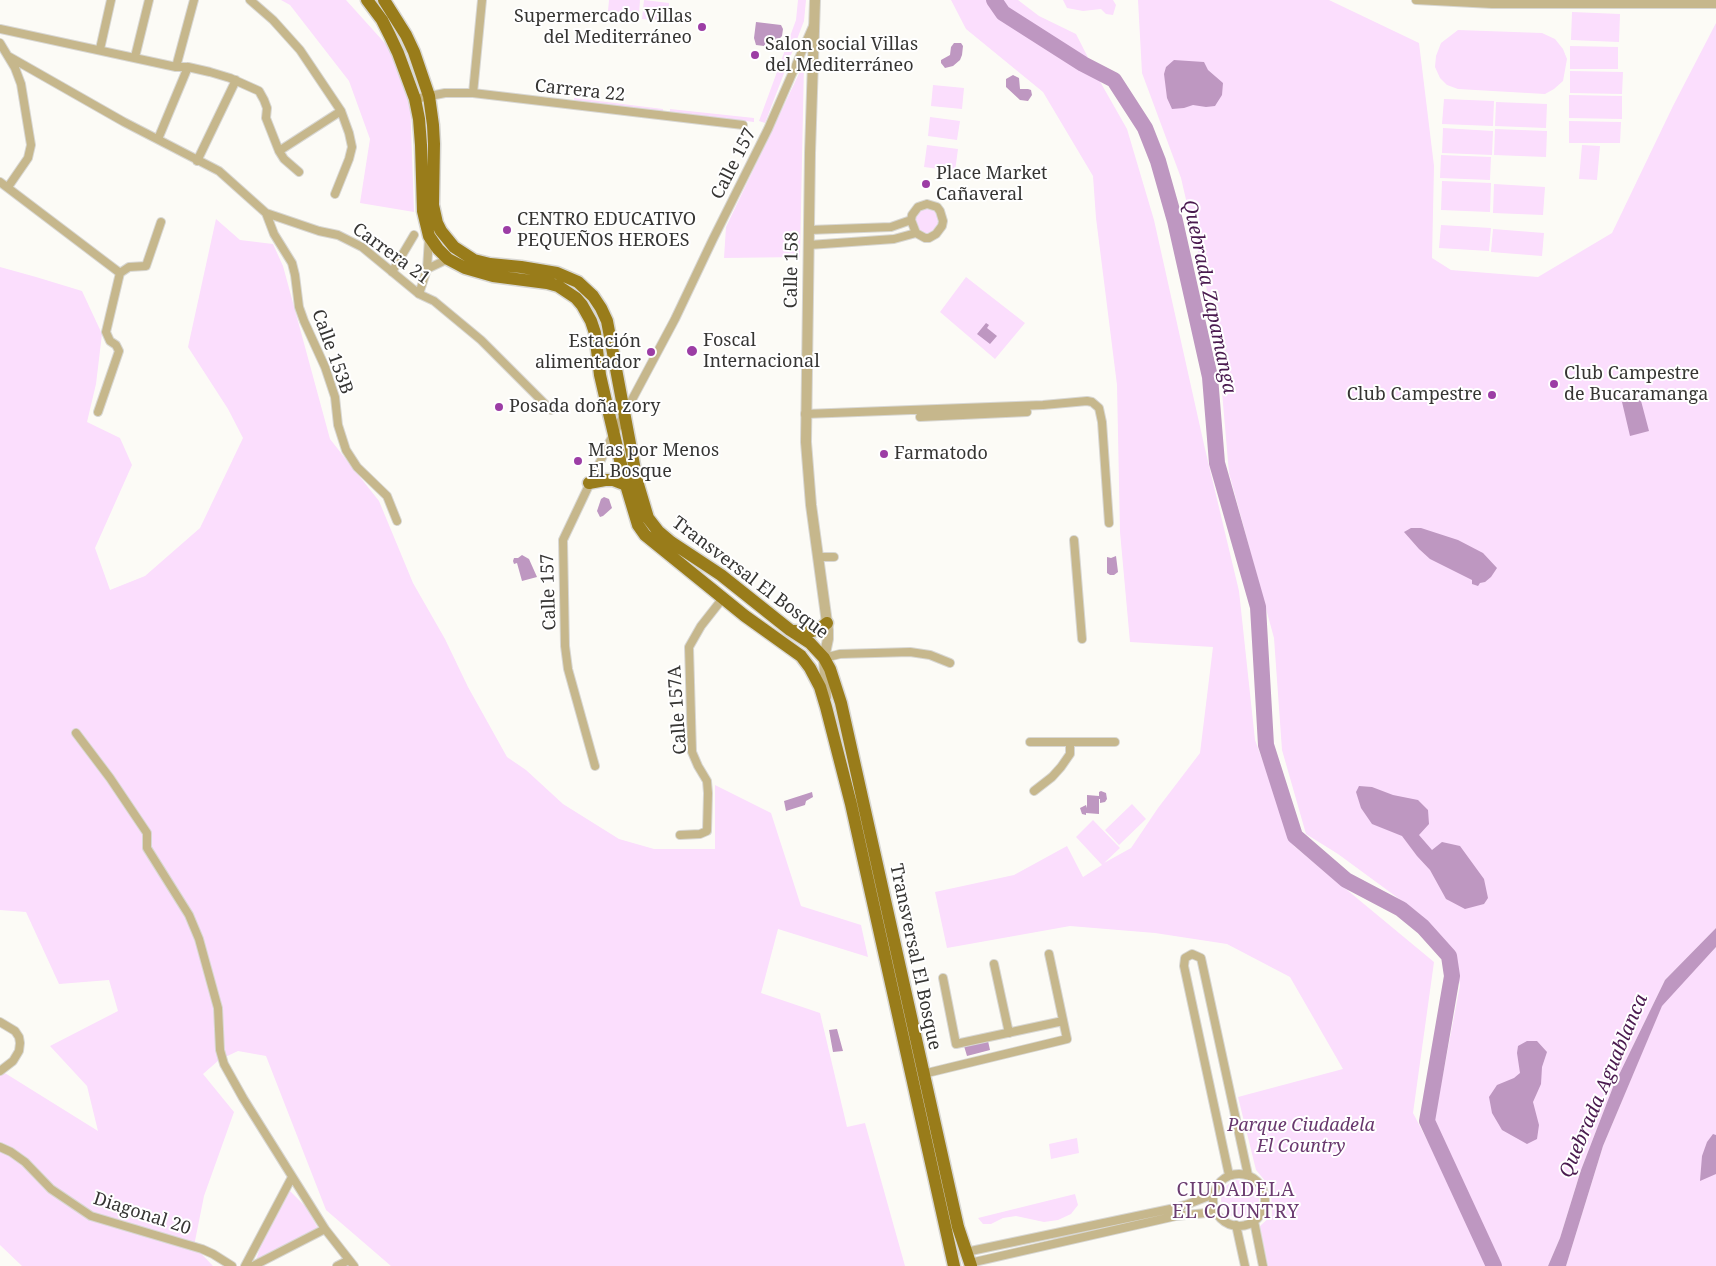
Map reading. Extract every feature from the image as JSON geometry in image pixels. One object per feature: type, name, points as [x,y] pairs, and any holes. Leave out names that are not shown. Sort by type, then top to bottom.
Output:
[{"type":"main road","name":"Transversal El Bosque","points":[[367,0],[382,20],[390,36],[415,99],[421,144],[422,206],[429,236],[448,259],[464,268],[493,276],[547,283],[558,286],[576,298],[582,305],[595,333],[600,375],[626,485],[636,520],[645,535],[745,616],[801,656],[820,687],[851,804],[954,1266]]},
{"type":"main road","name":"Transversal El Bosque","points":[[384,0],[406,35],[414,52],[429,96],[434,144],[434,205],[437,224],[441,231],[454,247],[474,260],[557,273],[569,277],[586,289],[601,308],[607,321],[640,494],[648,518],[658,531],[671,542],[722,575],[790,630],[810,643],[824,658],[836,682],[958,1227],[969,1260]]},
{"type":"main road","points":[[589,483],[613,480],[626,485]]},
{"type":"main road","points":[[790,630],[810,632],[819,629],[827,623]]},
{"type":"street","points":[[100,50],[111,0]]},
{"type":"street","points":[[135,57],[149,0]]},
{"type":"street","points":[[176,67],[194,0]]},
{"type":"street","points":[[250,0],[273,20],[300,50],[341,111],[352,147],[335,194]]},
{"type":"street","points":[[473,93],[482,0]]},
{"type":"street","name":"Calle 158","points":[[815,0],[805,414],[807,458],[827,623],[828,639],[824,658],[826,707]]},
{"type":"street","points":[[1416,0],[1716,4]]},
{"type":"street","name":"Calle 157","points":[[595,766],[568,669],[565,646],[562,546],[589,483],[675,319],[768,129],[815,22]]},
{"type":"street","points":[[0,29],[176,67],[188,67],[220,74],[236,80],[259,91],[267,108],[266,118],[279,151],[284,159],[299,172]]},
{"type":"street","points":[[0,43],[19,76],[31,152],[8,188]]},
{"type":"street","name":"Carrera 21","points":[[8,56],[124,122],[219,171],[266,212],[319,231],[338,235],[362,247],[419,294],[434,301],[481,340],[551,410]]},
{"type":"street","points":[[158,139],[188,67]]},
{"type":"street","points":[[198,161],[236,80]]},
{"type":"street","name":"Carrera 22","points":[[415,99],[446,93],[473,93],[743,125]]},
{"type":"street","points":[[279,151],[341,111]]},
{"type":"street","points":[[0,182],[120,273]]},
{"type":"street","points":[[927,204],[937,207],[942,216],[942,226],[936,234],[925,238],[916,233],[911,220],[918,207],[927,204]]},
{"type":"street","name":"Calle 153B","points":[[266,212],[274,234],[292,263],[299,307],[325,367],[335,397],[338,425],[346,450],[357,467],[387,496],[397,521]]},
{"type":"street","points":[[809,230],[892,227],[911,220]]},
{"type":"street","points":[[98,412],[120,351],[110,341],[106,332],[120,273],[129,267],[146,266],[161,222]]},
{"type":"street","points":[[809,244],[894,238],[916,233]]},
{"type":"street","points":[[392,272],[414,235]]},
{"type":"street","points":[[419,294],[427,269],[429,236]]},
{"type":"street","points":[[427,269],[448,259]]},
{"type":"street","points":[[920,417],[1027,411],[1043,405],[1087,401],[1096,405],[1099,408],[1104,432],[1109,523]]},
{"type":"street","points":[[1043,405],[1044,414]]},
{"type":"street","points":[[805,414],[1027,411]]},
{"type":"street","points":[[1074,540],[1082,639]]},
{"type":"street","points":[[818,557],[832,556],[834,558]]},
{"type":"street","name":"Calle 157A","points":[[680,835],[700,834],[707,831],[707,781],[692,752],[690,647],[701,626],[723,598]]},
{"type":"street","points":[[801,656],[812,659],[840,654],[871,656],[910,652],[930,655],[950,663]]},
{"type":"street","points":[[76,733],[110,778],[147,833],[147,848],[189,916],[199,939],[218,1008],[220,1050],[224,1064],[243,1098],[325,1229],[352,1263],[337,1266]]},
{"type":"street","points":[[1030,742],[1115,742]]},
{"type":"street","points":[[1034,791],[1061,767],[1070,754],[1070,742]]},
{"type":"street","points":[[923,1074],[1067,1039],[1049,954]]},
{"type":"street","points":[[1229,1175],[1184,966],[1185,958],[1192,954],[1201,958],[1248,1175]]},
{"type":"street","points":[[994,964],[1009,1033]]},
{"type":"street","points":[[943,978],[956,1044],[1063,1021]]},
{"type":"street","points":[[0,1022],[15,1031],[19,1037],[19,1050],[16,1057],[0,1071]]},
{"type":"street","name":"Diagonal 20","points":[[0,1147],[25,1162],[51,1188],[91,1216],[202,1249],[232,1266]]},
{"type":"street","points":[[1229,1175],[1248,1175],[1258,1182],[1264,1193],[1262,1211],[1254,1221],[1236,1226],[1224,1221],[1216,1212],[1214,1194],[1219,1183],[1229,1175]]},
{"type":"street","points":[[245,1266],[292,1177]]},
{"type":"street","points":[[969,1260],[1174,1208],[1214,1194]]},
{"type":"street","points":[[969,1260],[1176,1216],[1216,1212]]},
{"type":"street","points":[[1254,1221],[1263,1266]]},
{"type":"street","points":[[1236,1226],[1245,1266]]},
{"type":"street","points":[[254,1266],[325,1229]]},
{"type":"green space","points":[[281,0],[346,0],[392,51],[410,98],[414,212],[360,203],[370,139],[349,81],[290,5]]},
{"type":"green space","points":[[609,0],[640,0],[639,14],[608,11]]},
{"type":"green space","points":[[644,0],[669,3],[668,21],[642,19]]},
{"type":"green space","points":[[798,0],[806,0],[804,21],[765,123],[759,121],[796,20]]},
{"type":"green space","name":"Parque Ciudadela El Country","points":[[951,0],[1018,0],[1039,16],[1076,34],[1127,129],[1154,220],[1239,591],[1255,740],[1294,846],[1434,962],[1413,1113],[1493,1266],[1268,1266],[1260,1226],[1272,1215],[1271,1188],[1256,1170],[1238,1097],[1343,1069],[1290,977],[1227,944],[1155,933],[1070,926],[947,948],[935,892],[1014,875],[1067,846],[1083,877],[1102,865],[1076,837],[1093,820],[1120,848],[1104,863],[1131,848],[1158,808],[1200,753],[1213,647],[1130,642],[1120,532],[1117,385],[1096,218],[1093,176],[1043,92],[966,29]]},
{"type":"green space","points":[[1063,0],[1113,0],[1116,5],[1113,15],[1106,14],[1101,9],[1083,11],[1067,8]]},
{"type":"green space","name":"Club Campestre de Bucaramanga","points":[[1138,0],[1329,0],[1419,43],[1434,166],[1432,258],[1451,270],[1538,277],[1612,233],[1673,106],[1716,23],[1716,928],[1665,980],[1613,1087],[1581,1170],[1560,1238],[1548,1266],[1495,1266],[1434,1122],[1460,985],[1451,949],[1417,912],[1338,854],[1306,834],[1282,750],[1274,638],[1229,473],[1217,334],[1181,178],[1142,73]]},
{"type":"green space","points":[[1572,12],[1620,14],[1619,42],[1571,40]]},
{"type":"green space","points":[[1458,30],[1542,33],[1555,39],[1563,49],[1567,59],[1563,81],[1545,94],[1458,89],[1447,85],[1440,78],[1435,67],[1436,56],[1441,43]]},
{"type":"green space","points":[[1570,46],[1618,47],[1618,69],[1570,69]]},
{"type":"green space","points":[[804,63],[800,257],[724,258],[726,227]]},
{"type":"green space","points":[[1570,71],[1623,72],[1622,94],[1570,93]]},
{"type":"green space","points":[[933,85],[964,88],[962,109],[931,106]]},
{"type":"green space","points":[[1569,95],[1622,96],[1622,119],[1569,118]]},
{"type":"green space","points":[[574,98],[663,109],[663,112],[574,101]]},
{"type":"green space","points":[[1444,99],[1494,101],[1493,126],[1442,124]]},
{"type":"green space","points":[[1496,102],[1547,104],[1546,128],[1495,126]]},
{"type":"green space","points":[[670,109],[754,118],[754,122],[670,112]]},
{"type":"green space","points":[[930,117],[960,121],[957,140],[928,136]]},
{"type":"green space","points":[[1569,121],[1621,122],[1620,143],[1569,143]]},
{"type":"green space","points":[[1443,128],[1493,131],[1492,155],[1442,153]]},
{"type":"green space","points":[[1495,129],[1547,131],[1546,157],[1494,155]]},
{"type":"green space","points":[[927,145],[958,149],[955,171],[924,167]]},
{"type":"green space","points":[[1582,145],[1600,146],[1597,180],[1579,179]]},
{"type":"green space","points":[[1441,155],[1491,157],[1490,180],[1440,178]]},
{"type":"green space","points":[[1442,181],[1491,183],[1490,212],[1441,210]]},
{"type":"green space","points":[[1494,184],[1545,187],[1543,215],[1493,213]]},
{"type":"green space","points":[[925,206],[938,210],[941,224],[931,234],[926,235],[917,231],[914,214]]},
{"type":"green space","points":[[216,219],[240,240],[273,244],[283,266],[330,439],[379,501],[413,583],[445,639],[468,687],[507,757],[526,770],[563,804],[619,839],[654,849],[715,849],[715,785],[771,813],[801,906],[861,925],[868,957],[778,929],[761,993],[820,1013],[847,1127],[865,1123],[905,1266],[391,1266],[326,1210],[266,1056],[238,1051],[219,1060],[203,1074],[234,1112],[204,1196],[194,1246],[213,1266],[22,1266],[0,1245],[0,1070],[98,1131],[87,1086],[50,1046],[118,1011],[109,980],[59,984],[26,912],[0,910],[0,267],[82,291],[102,334],[96,384],[87,422],[120,438],[132,465],[95,548],[110,590],[145,576],[200,528],[243,438],[228,409],[188,347]]},
{"type":"green space","points":[[1441,225],[1491,228],[1489,251],[1439,248]]},
{"type":"green space","points":[[1493,229],[1544,233],[1542,256],[1491,252]]},
{"type":"green space","points":[[966,277],[1025,323],[995,359],[940,312]]},
{"type":"green space","points":[[1132,804],[1146,819],[1119,845],[1105,830]]},
{"type":"green space","points":[[1716,947],[1716,1266],[1566,1266],[1603,1146],[1662,1005]]},
{"type":"green space","points":[[1077,1138],[1079,1153],[1051,1159],[1049,1144]]},
{"type":"green space","points":[[1240,1180],[1254,1185],[1259,1199],[1254,1213],[1240,1218],[1226,1213],[1221,1199],[1226,1185]]},
{"type":"green space","points":[[289,1190],[306,1207],[319,1230],[256,1260],[265,1232]]},
{"type":"green space","points":[[1075,1194],[1078,1205],[1071,1214],[1058,1220],[1044,1222],[1016,1216],[1003,1218],[991,1224],[983,1224],[978,1218]]},
{"type":"shaded area","points":[[756,22],[781,25],[783,29],[782,36],[776,42],[768,40],[764,46],[756,45],[754,38]]},
{"type":"shaded area","points":[[954,43],[961,43],[963,46],[962,55],[960,60],[953,66],[945,68],[941,60],[950,55],[951,47]]},
{"type":"shaded area","points":[[1174,60],[1204,62],[1208,70],[1223,83],[1222,95],[1215,106],[1193,105],[1172,109],[1167,98],[1164,74],[1166,67]]},
{"type":"shaded area","points":[[1013,75],[1019,78],[1020,89],[1031,90],[1032,95],[1028,101],[1020,100],[1006,87],[1006,79]]},
{"type":"shaded area","points":[[986,323],[989,325],[987,328],[997,336],[990,344],[977,334]]},
{"type":"shaded area","points":[[1640,397],[1649,431],[1630,436],[1622,402]]},
{"type":"shaded area","points":[[604,497],[609,499],[612,508],[600,517],[597,511],[601,499]]},
{"type":"shaded area","points":[[1411,528],[1421,528],[1458,540],[1483,553],[1497,568],[1485,582],[1480,583],[1478,586],[1472,584],[1472,580],[1430,559],[1419,549],[1404,532]]},
{"type":"shaded area","points":[[522,555],[529,559],[537,577],[522,581],[517,563],[514,564],[513,561],[514,558]]},
{"type":"shaded area","points":[[1116,556],[1118,572],[1110,575],[1107,573],[1107,557]]},
{"type":"shaded area","points":[[1359,786],[1372,787],[1393,795],[1418,800],[1428,810],[1429,824],[1419,835],[1432,850],[1442,842],[1460,846],[1484,879],[1488,898],[1484,904],[1465,909],[1446,899],[1430,870],[1402,836],[1372,824],[1361,808],[1356,792]]},
{"type":"shaded area","points":[[1101,791],[1106,793],[1107,799],[1105,802],[1100,803],[1099,799],[1099,814],[1086,813],[1086,815],[1082,814],[1080,808],[1086,805],[1087,808],[1087,795],[1099,796]]},
{"type":"shaded area","points":[[812,792],[813,797],[806,801],[805,805],[786,811],[784,801]]},
{"type":"shaded area","points":[[1716,928],[1716,947],[1662,1006],[1603,1146],[1566,1266],[1548,1266],[1560,1238],[1581,1170],[1613,1087],[1665,980]]},
{"type":"shaded area","points":[[837,1029],[843,1051],[833,1052],[829,1030]]},
{"type":"shaded area","points":[[988,1041],[990,1050],[967,1056],[964,1046]]},
{"type":"shaded area","points":[[1527,1041],[1537,1041],[1547,1052],[1542,1067],[1541,1084],[1533,1102],[1539,1125],[1537,1139],[1527,1144],[1502,1130],[1492,1113],[1489,1097],[1497,1085],[1514,1078],[1520,1073],[1517,1053],[1518,1046]]},
{"type":"shaded area","points":[[1713,1134],[1716,1135],[1716,1174],[1700,1181],[1702,1156],[1707,1142]]},
{"type":"waterway","name":"Quebrada Zapamanga","points":[[994,0],[1003,13],[1083,64],[1114,80],[1145,128],[1158,161],[1175,221],[1210,377],[1217,463],[1258,607],[1266,745],[1295,836],[1346,880],[1401,909],[1423,927],[1449,956],[1452,976],[1427,1121],[1494,1266]]},
{"type":"place","name":"Supermercado Villas del Mediterráneo","points":[[702,27]]},
{"type":"place","name":"Salon social Villas del Mediterráneo","points":[[755,55]]},
{"type":"place","name":"Place Market Cañaveral","points":[[926,184]]},
{"type":"place","name":"CENTRO EDUCATIVO PEQUEÑOS HEROES","points":[[507,230]]},
{"type":"place","name":"Foscal Internacional","points":[[692,351]]},
{"type":"place","name":"Estación alimentador","points":[[651,352]]},
{"type":"place","name":"Club Campestre de Bucaramanga","points":[[1554,384]]},
{"type":"place","name":"Club Campestre","points":[[1492,395]]},
{"type":"place","name":"Posada doña zory","points":[[499,407]]},
{"type":"place","name":"Farmatodo","points":[[884,454]]},
{"type":"place","name":"Mas por Menos El Bosque","points":[[578,461]]},
{"type":"district","name":"CIUDADELA EL COUNTRY","points":[[1236,1202]]},
{"type":"water label","name":"Quebrada Aguablanca","points":[[1604,1086]]}]
